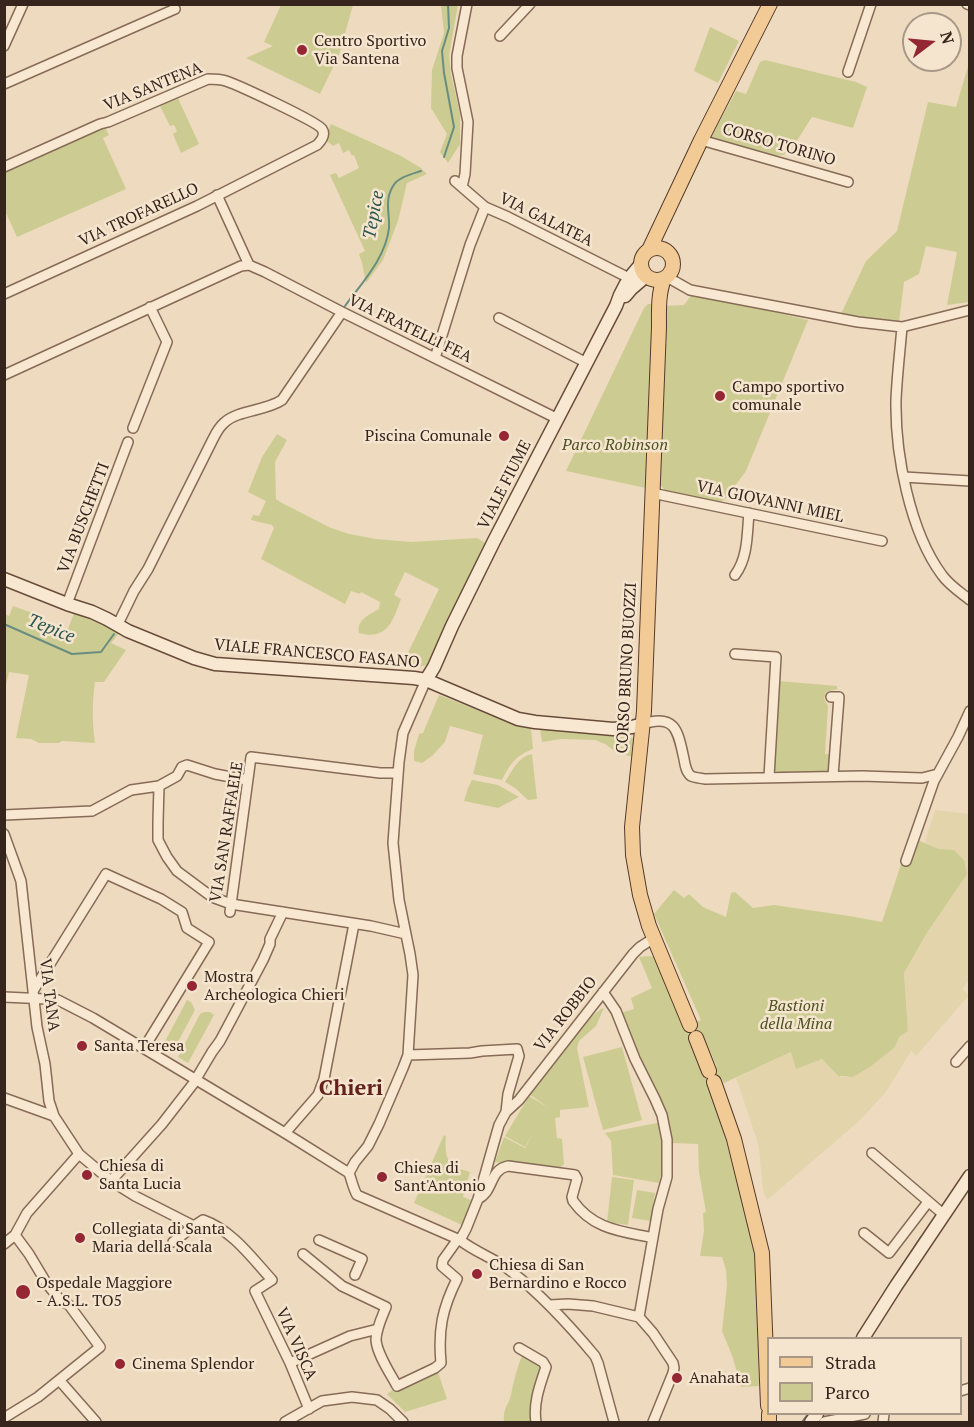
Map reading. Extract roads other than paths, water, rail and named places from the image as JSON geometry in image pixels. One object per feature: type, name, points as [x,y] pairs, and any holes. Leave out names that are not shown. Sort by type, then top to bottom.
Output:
[{"type":"main road","name":"CORSO TORINO","points":[[649,250],[701,140],[770,4]]},
{"type":"main road","name":"CORSO TORINO","points":[[668,251],[668,233],[675,194]]},
{"type":"main road","points":[[656,248],[668,251],[674,264],[673,269],[665,278],[654,280],[646,273],[644,255],[656,248]]},
{"type":"main road","name":"CORSO BRUNO BUOZZI","points":[[646,273],[659,303]]},
{"type":"main road","name":"CORSO BRUNO BUOZZI","points":[[665,278],[659,303],[643,724],[632,827],[633,855],[640,895],[654,938],[712,1077],[734,1138],[762,1252],[767,1380]]},
{"type":"street","points":[[4,46],[23,4]]},
{"type":"street","name":"VIA GALATEA","points":[[467,4],[457,56],[468,122],[465,174],[458,184],[485,207],[629,278]]},
{"type":"street","points":[[500,36],[530,4]]},
{"type":"street","points":[[848,72],[871,4]]},
{"type":"street","points":[[4,84],[178,6]]},
{"type":"street","name":"VIA SANTENA","points":[[4,166],[208,79],[225,80],[322,128],[323,138],[317,146],[217,195]]},
{"type":"street","name":"CORSO TORINO","points":[[701,140],[848,182]]},
{"type":"street","name":"VIA TROFARELLO","points":[[4,294],[217,195],[249,265]]},
{"type":"street","points":[[435,358],[470,245],[485,207]]},
{"type":"street","points":[[4,375],[241,266],[249,265]]},
{"type":"street","name":"VIA FRATELLI FEA","points":[[249,265],[558,419]]},
{"type":"street","name":"VIALE FIUME","points":[[426,680],[494,541],[629,278],[646,273]]},
{"type":"street","name":"VIALE FIUME","points":[[616,306],[646,273]]},
{"type":"street","points":[[665,278],[690,290],[858,322],[902,327],[969,310]]},
{"type":"street","points":[[133,428],[166,342],[150,308]]},
{"type":"street","points":[[118,624],[222,423],[276,405],[282,400],[342,312]]},
{"type":"street","points":[[499,318],[587,363]]},
{"type":"street","points":[[902,327],[896,400],[897,429],[904,477],[916,525],[924,545],[943,576],[969,600]]},
{"type":"street","name":"VIA BUSCHETTI","points":[[67,604],[128,442]]},
{"type":"street","points":[[904,477],[969,481]]},
{"type":"street","name":"VIA GIOVANNI MIEL","points":[[652,493],[882,541]]},
{"type":"street","points":[[735,575],[745,556],[749,513]]},
{"type":"street","name":"VIALE FRANCESCO FASANO","points":[[4,579],[92,612],[128,631],[194,658],[215,664],[375,674],[426,680],[518,719],[613,729],[643,724]]},
{"type":"street","points":[[735,654],[776,657],[769,777]]},
{"type":"street","points":[[349,1173],[368,1146],[379,1124],[408,1055],[413,975],[393,843],[403,733],[426,680]]},
{"type":"street","points":[[834,776],[837,694]]},
{"type":"street","points":[[906,861],[934,781],[969,711]]},
{"type":"street","points":[[643,724],[654,720],[673,725],[678,733],[686,769],[694,777],[705,779],[834,776],[922,778],[938,774]]},
{"type":"street","name":"VIA SAN RAFFAELE","points":[[230,908],[251,757],[380,773],[398,773]]},
{"type":"street","points":[[4,815],[92,811],[131,790],[159,786],[177,776],[182,767],[187,765],[215,774],[247,780]]},
{"type":"street","points":[[159,786],[158,840],[167,857],[177,871],[230,908],[283,912],[406,934]]},
{"type":"street","name":"VIA TANA","points":[[4,834],[6,846],[21,881],[37,1027],[54,1116],[79,1154],[111,1181],[194,1226]]},
{"type":"street","points":[[33,995],[106,874],[161,898],[182,912],[187,928],[209,942],[144,1048]]},
{"type":"street","points":[[111,1181],[162,1124],[196,1079],[220,1041],[263,960],[283,912]]},
{"type":"street","points":[[285,1133],[318,1095],[321,1087],[354,924]]},
{"type":"street","name":"VIA ROBBIO","points":[[506,1112],[519,1100],[633,954],[654,938]]},
{"type":"street","points":[[603,992],[616,1011],[635,1059],[662,1115],[667,1140],[667,1177],[658,1209],[639,1317]]},
{"type":"street","points":[[4,997],[33,995],[58,1000],[93,1018],[349,1173],[357,1195],[459,1239],[511,1271],[550,1305],[595,1356],[614,1422]]},
{"type":"street","points":[[956,1062],[969,1046]]},
{"type":"street","points":[[303,1254],[342,1286],[386,1307],[376,1339],[379,1353],[397,1386],[441,1364],[439,1341],[442,1318],[447,1299],[457,1279],[442,1266],[443,1260],[466,1229],[478,1199],[499,1125],[506,1112],[510,1085],[519,1056],[517,1049],[408,1055]]},
{"type":"street","points":[[4,1098],[54,1116]]},
{"type":"street","points":[[872,1153],[943,1214]]},
{"type":"street","points":[[4,1244],[15,1235],[27,1213],[79,1154]]},
{"type":"street","points":[[478,1199],[487,1192],[497,1171],[508,1166],[575,1175],[577,1179],[572,1197],[573,1202],[593,1221],[601,1226],[653,1238]]},
{"type":"street","points":[[864,1337],[969,1176]]},
{"type":"street","points":[[864,1233],[889,1253],[928,1202]]},
{"type":"street","name":"VIA VISCA","points":[[194,1226],[203,1220],[223,1230],[272,1280],[255,1291],[309,1409]]},
{"type":"street","points":[[173,1242],[194,1226]]},
{"type":"street","points":[[4,1232],[8,1236],[15,1235]]},
{"type":"street","points":[[4,1418],[60,1381],[100,1347],[69,1305],[61,1301],[54,1292],[15,1235]]},
{"type":"street","points":[[320,1240],[362,1259],[355,1275]]},
{"type":"street","points":[[550,1305],[593,1306],[639,1317],[653,1333],[674,1368],[653,1422]]},
{"type":"street","points":[[290,1364],[350,1336],[378,1329]]},
{"type":"street","points":[[519,1348],[543,1362],[546,1367],[536,1399],[536,1422]]},
{"type":"street","points":[[60,1381],[96,1422]]},
{"type":"street","points":[[285,1422],[322,1401],[352,1397],[377,1400],[403,1422]]},
{"type":"street","points":[[824,1422],[856,1415]]},
{"type":"waterway","name":"Tepice","points":[[444,157],[454,127],[442,51],[449,28],[448,4]]},
{"type":"waterway","name":"Tepice","points":[[345,306],[372,269],[383,249],[389,228],[388,207],[393,186],[402,178],[421,171]]},
{"type":"waterway","name":"Tepice","points":[[4,624],[72,654],[101,652],[114,634]]},
{"type":"waterway","points":[[891,1283],[921,1237]]},
{"type":"waterway","points":[[802,1422],[807,1415]]},
{"type":"place","name":"Centro Sportivo Via Santena","points":[[302,50]]},
{"type":"place","name":"Campo sportivo comunale","points":[[720,396]]},
{"type":"place","name":"Piscina Comunale","points":[[504,436]]},
{"type":"place","name":"Mostra Archeologica Chieri","points":[[192,986]]},
{"type":"place","name":"Santa Teresa","points":[[82,1046]]},
{"type":"place","name":"Chiesa di Santa Lucia","points":[[87,1175]]},
{"type":"place","name":"Chiesa di Sant'Antonio","points":[[382,1177]]},
{"type":"place","name":"Collegiata di Santa Maria della Scala","points":[[80,1238]]},
{"type":"place","name":"Chiesa di San Bernardino e Rocco","points":[[477,1274]]},
{"type":"place","name":"Ospedale Maggiore - A.S.L. TO5","points":[[23,1292]]},
{"type":"place","name":"Cinema Splendor","points":[[120,1364]]},
{"type":"place","name":"Anahata","points":[[677,1378]]},
{"type":"district","name":"Chieri","points":[[351,1089]]},
{"type":"park label","name":"Parco Robinson","points":[[615,445]]},
{"type":"park label","name":"Bastioni della Mina","points":[[796,1015]]}]
